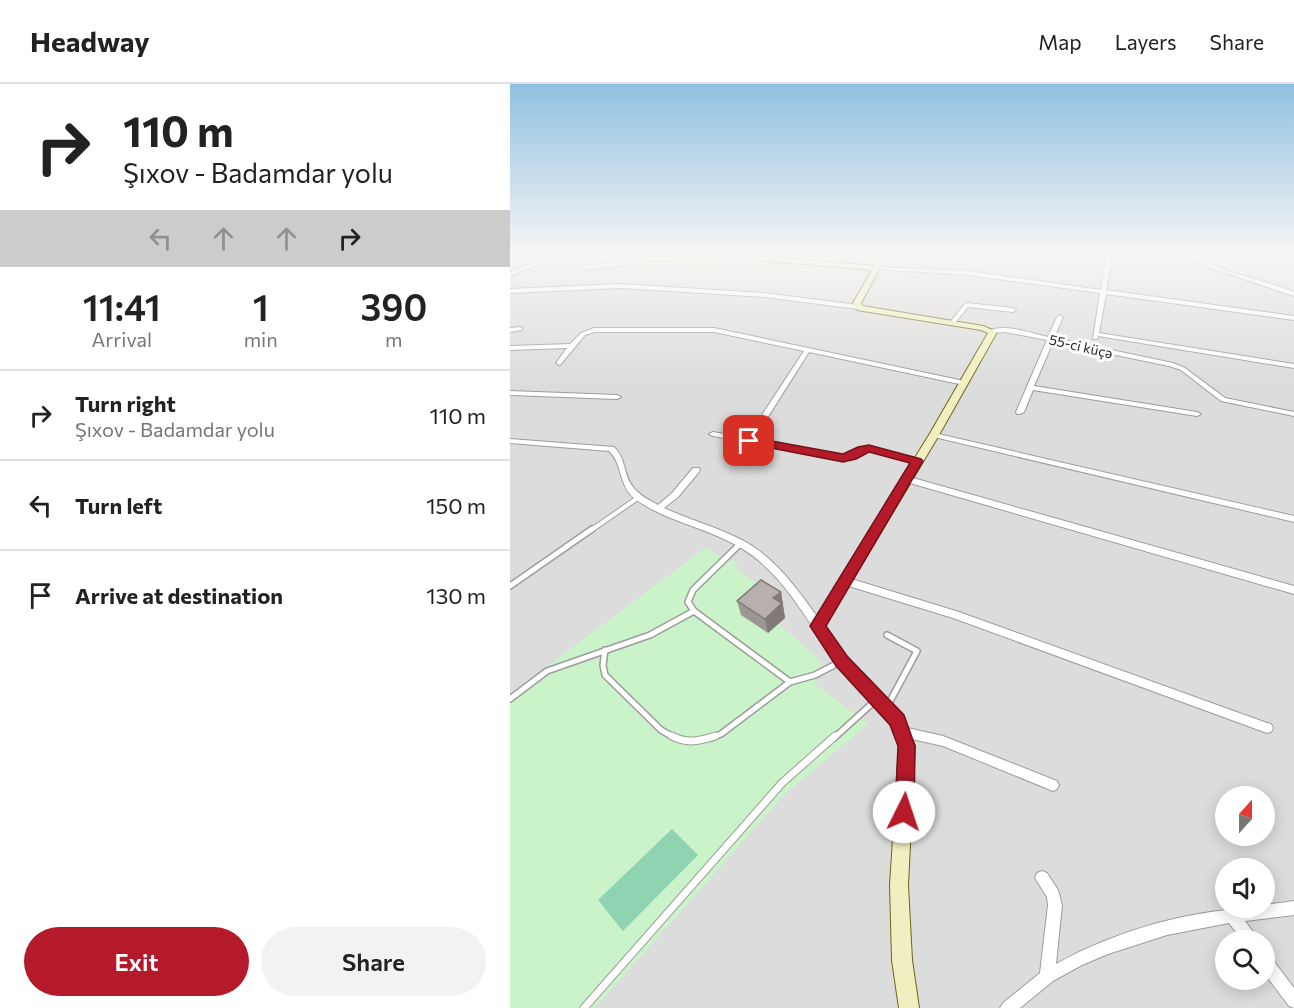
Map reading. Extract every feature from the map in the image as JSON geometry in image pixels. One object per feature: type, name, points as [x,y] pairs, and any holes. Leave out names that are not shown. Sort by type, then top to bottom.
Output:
[{"type":"street","name":"55-ci küçə","points":[[773,296],[858,307],[991,331],[1005,330],[1178,367],[1223,400],[1294,414]]},
{"type":"street","points":[[858,307],[857,303],[861,296]]},
{"type":"street","points":[[1090,348],[1096,334],[1103,296]]},
{"type":"street","points":[[1140,296],[1294,318]]},
{"type":"street","points":[[952,323],[967,305],[1013,310]]},
{"type":"street","points":[[1020,412],[1060,316]]},
{"type":"street","points":[[510,330],[520,329]]},
{"type":"street","points":[[559,363],[583,334],[594,330],[714,330],[964,383]]},
{"type":"street","points":[[818,626],[934,435],[993,334],[991,331]]},
{"type":"street","points":[[1096,334],[1294,366]]},
{"type":"street","points":[[510,348],[572,346]]},
{"type":"street","points":[[749,441],[807,351]]},
{"type":"street","points":[[1031,388],[1197,414]]},
{"type":"street","points":[[510,393],[617,397]]},
{"type":"street","points":[[713,434],[843,458],[852,456],[862,449],[869,449],[917,461]]},
{"type":"street","points":[[934,435],[1294,519]]},
{"type":"street","points":[[510,441],[611,449],[620,458],[626,485],[639,497],[658,508],[741,543],[773,565],[842,661],[882,703],[903,732],[907,746],[907,768],[899,885],[902,960],[909,1008]]},
{"type":"street","points":[[658,508],[675,495],[696,470]]},
{"type":"street","points":[[906,479],[1294,590]]},
{"type":"street","points":[[845,581],[955,615],[1267,728]]},
{"type":"street","points":[[903,732],[944,741],[1053,785]]},
{"type":"street","points":[[1042,878],[1053,895],[1055,905],[1047,977]]},
{"type":"street","points":[[1275,910],[1294,908]]},
{"type":"street","points":[[1008,1008],[1047,977],[1116,943],[1159,928],[1215,918]]},
{"type":"street","points":[[1275,975],[1294,1001]]},
{"type":"lane","points":[[510,586],[639,497]]},
{"type":"lane","points":[[741,543],[693,590],[688,602],[694,611],[790,682]]},
{"type":"lane","points":[[510,699],[548,671],[650,635],[694,611]]},
{"type":"lane","points":[[584,1008],[782,783],[882,703],[917,651],[887,635]]},
{"type":"lane","points":[[605,650],[603,665],[605,675],[661,730],[679,740],[698,742],[721,734],[790,682],[815,675],[842,661]]},
{"type":"shaded area","points":[[510,296],[1294,296],[1294,1008],[510,1008]]},
{"type":"green space","points":[[706,547],[727,561],[730,559],[736,562],[738,570],[768,592],[765,595],[784,606],[777,612],[779,624],[818,659],[822,666],[814,670],[815,684],[868,724],[785,794],[595,1008],[510,1008],[510,694]]},
{"type":"green space","points":[[672,829],[698,855],[623,931],[598,900]]},
{"type":"building","points":[[761,580],[781,592],[773,598],[782,603],[765,619],[737,601]]},
{"type":"route","points":[[749,441],[843,458],[852,456],[862,449],[869,449],[917,461],[818,626],[842,661],[887,707],[903,732],[907,746],[904,812]]}]
